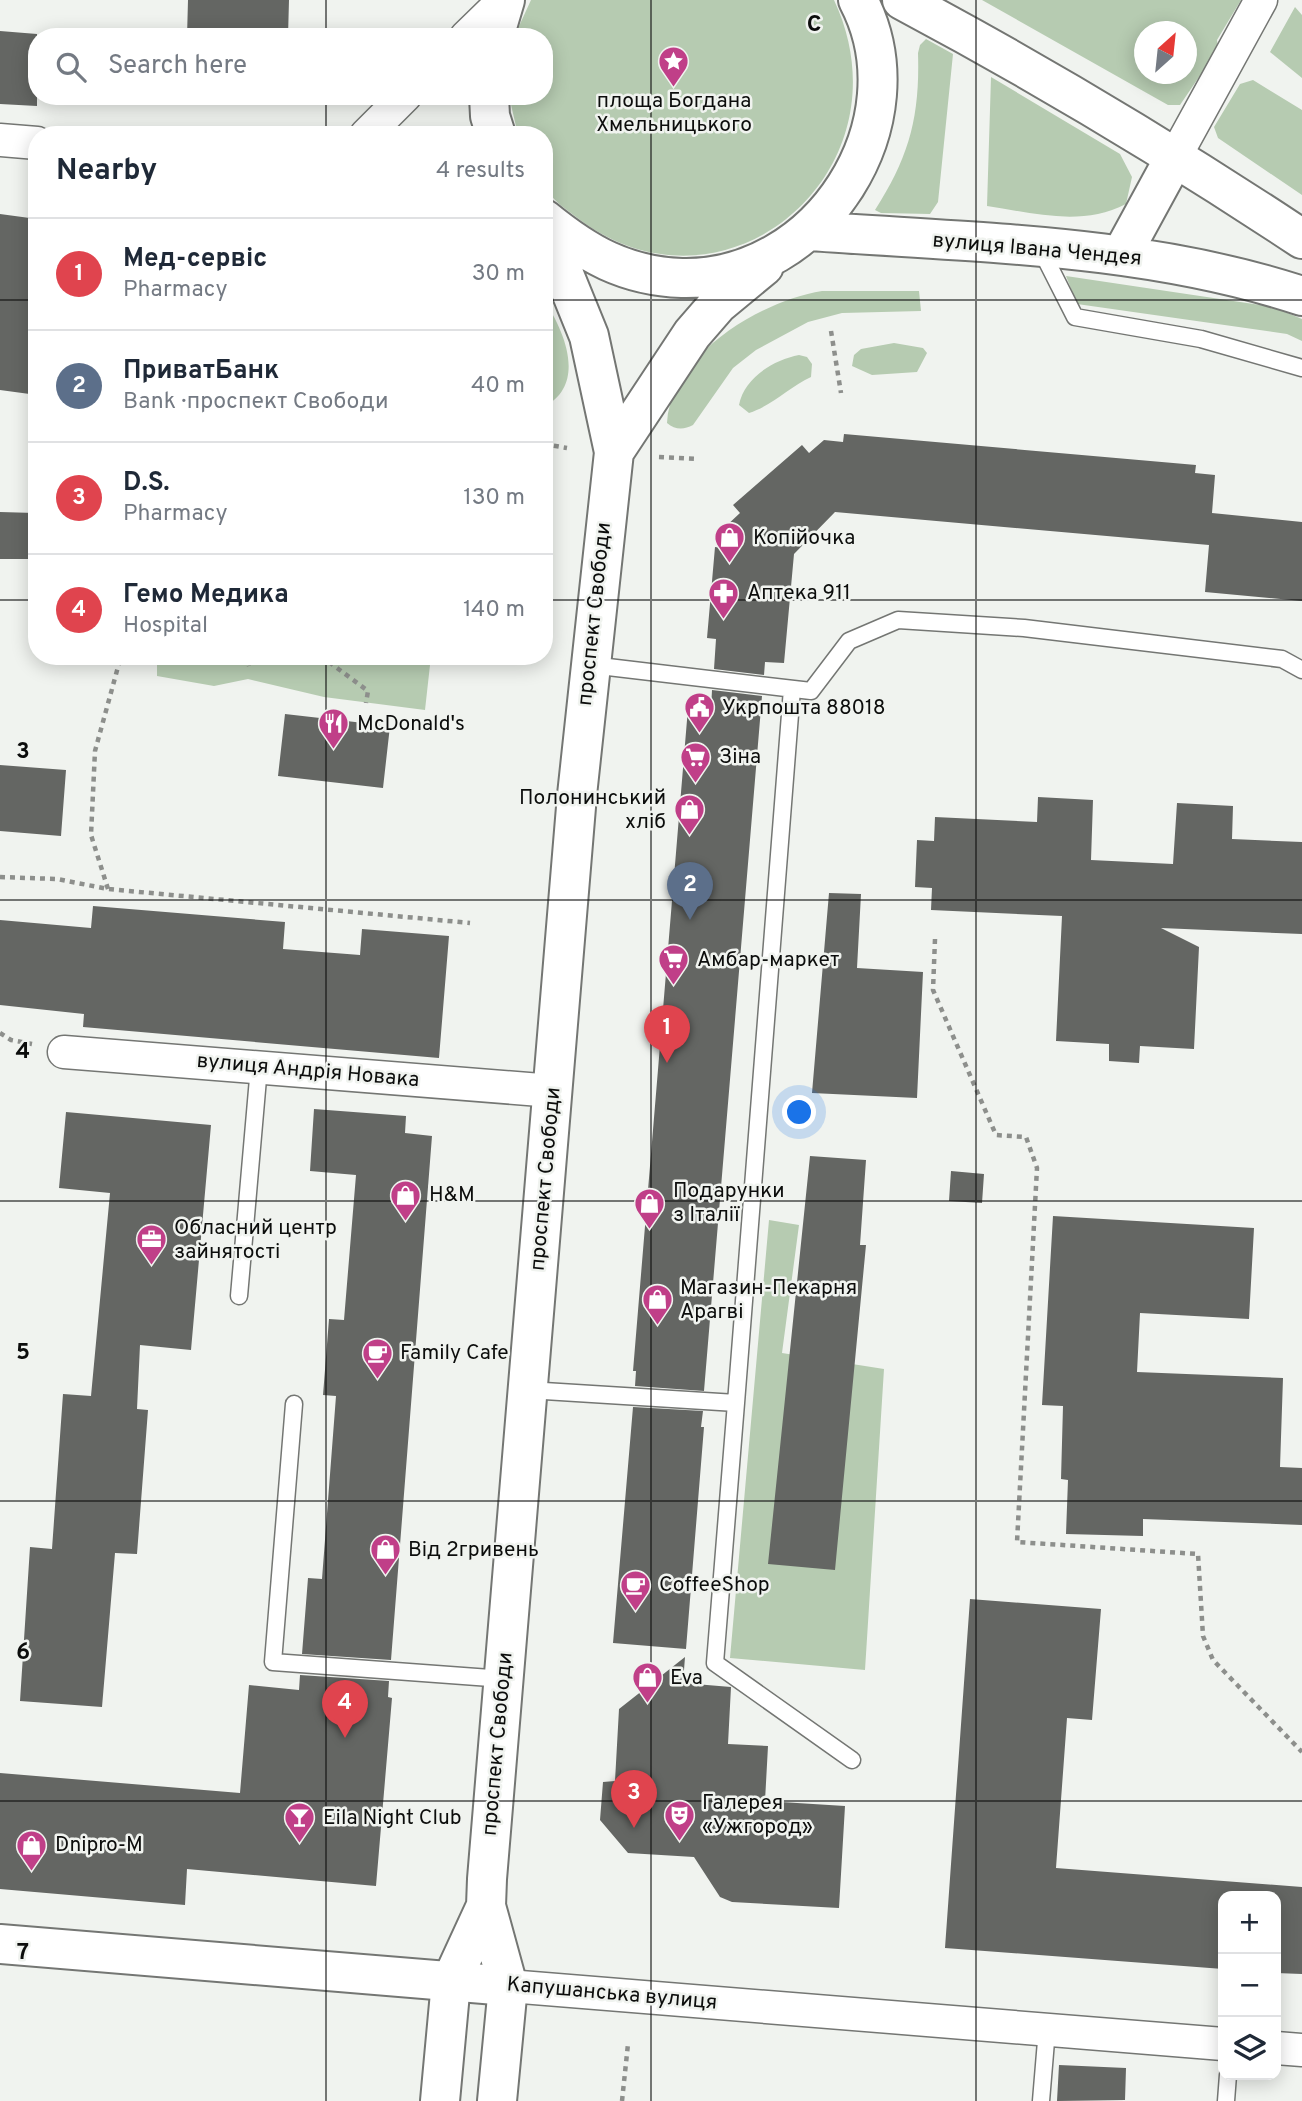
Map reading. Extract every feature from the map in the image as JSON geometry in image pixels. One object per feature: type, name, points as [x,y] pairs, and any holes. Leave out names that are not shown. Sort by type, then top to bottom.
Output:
[{"type":"main road","points":[[496,28],[504,0]]},
{"type":"main road","points":[[553,226],[582,250],[631,270],[684,278],[736,270],[798,240],[848,187],[871,134],[878,76],[868,20],[858,0]]},
{"type":"main road","points":[[902,0],[976,39],[1176,155],[1302,239]]},
{"type":"main road","points":[[489,105],[493,126]]},
{"type":"main road","points":[[1122,254],[1176,155]]},
{"type":"main road","name":"вулиця Івана Чендея","points":[[798,240],[1040,248],[1122,254],[1258,282],[1302,296]]},
{"type":"main road","name":"проспект Свободи","points":[[614,452],[692,334],[718,304],[798,240]]},
{"type":"main road","name":"проспект Свободи","points":[[440,2101],[451,1982],[485,1906],[589,665],[614,452],[589,336],[553,247]]},
{"type":"main road","name":"проспект Свободи","points":[[485,1906],[508,1986],[497,2101]]},
{"type":"main road","name":"Капушанська вулиця","points":[[0,1944],[508,1986]]},
{"type":"street","points":[[475,28],[504,0]]},
{"type":"street","points":[[1176,155],[1261,0]]},
{"type":"street","points":[[375,126],[396,105]]},
{"type":"street","points":[[0,140],[28,142]]},
{"type":"street","name":"вулиця Андрія Новака","points":[[64,1052],[553,1091]]},
{"type":"street","name":"Капушанська вулиця","points":[[508,1986],[1218,2044]]},
{"type":"street","points":[[1281,2048],[1302,2050]]},
{"type":"lane","points":[[1040,248],[1075,317],[1201,339],[1302,368]]},
{"type":"lane","points":[[589,665],[811,691],[849,641],[898,620],[1024,628],[1269,657],[1282,659],[1302,670]]},
{"type":"lane","points":[[792,689],[715,1663],[852,1760]]},
{"type":"lane","points":[[239,1297],[259,1068]]},
{"type":"lane","points":[[528,1390],[736,1403]]},
{"type":"lane","points":[[295,1404],[273,1662],[504,1679]]},
{"type":"lane","points":[[1041,2101],[1047,2029]]},
{"type":"lane","points":[[1226,2101],[1228,2080]]},
{"type":"path","points":[[831,331],[841,393]]},
{"type":"path","points":[[553,446],[567,448]]},
{"type":"path","points":[[659,457],[698,459]]},
{"type":"path","points":[[108,890],[91,835],[95,751],[119,665]]},
{"type":"path","points":[[333,665],[368,691],[366,703]]},
{"type":"path","points":[[0,877],[57,879],[108,890],[470,923]]},
{"type":"path","points":[[935,939],[933,990],[996,1135],[1026,1137],[1037,1168],[1017,1542],[1198,1554],[1203,1636],[1213,1660],[1302,1752]]},
{"type":"path","points":[[622,2101],[628,2045]]},
{"type":"green space","points":[[531,0],[834,0],[852,62],[848,121],[827,173],[792,214],[746,243],[693,255],[637,249],[580,220],[553,197],[553,126],[516,126],[511,105],[553,105],[553,28],[518,28]]},
{"type":"green space","points":[[982,0],[1241,0],[1217,40],[1218,49],[1197,80],[1197,21],[1134,21],[1134,84],[1194,84],[1180,105],[1168,105]]},
{"type":"green space","points":[[1295,7],[1302,15],[1302,78],[1270,52]]},
{"type":"green space","points":[[926,39],[953,54],[938,202],[930,214],[881,213],[875,210],[896,172],[910,136],[917,97],[918,53],[920,45]]},
{"type":"green space","points":[[991,77],[1120,154],[1132,177],[1126,204],[1109,211],[1075,217],[1040,215],[987,206]]},
{"type":"green space","points":[[1253,80],[1302,110],[1302,195],[1218,138],[1214,127],[1240,84]]},
{"type":"green space","points":[[1066,276],[1273,307],[1302,319],[1302,341],[1287,334],[1077,304]]},
{"type":"green space","points":[[822,291],[919,291],[921,311],[842,313],[808,322],[756,350],[733,368],[693,425],[680,428],[667,423],[672,398],[684,375],[723,335],[773,306]]},
{"type":"green space","points":[[553,315],[565,342],[568,357],[565,385],[553,400]]},
{"type":"green space","points":[[894,343],[923,348],[927,353],[917,372],[872,375],[852,366],[854,355],[861,349]]},
{"type":"green space","points":[[799,355],[807,357],[812,364],[811,377],[757,410],[749,413],[739,405],[747,386],[761,372],[779,361]]},
{"type":"green space","points":[[157,665],[430,665],[425,710],[324,697],[248,679],[214,686],[157,676]]},
{"type":"green space","points":[[769,1220],[799,1225],[782,1353],[884,1369],[865,1670],[730,1658]]},
{"type":"building","points":[[188,0],[289,0],[288,28],[187,28]]},
{"type":"building","points":[[0,31],[28,33],[28,105],[37,106],[0,104]]},
{"type":"building","points":[[0,214],[28,218],[28,394],[0,390]]},
{"type":"building","points":[[844,434],[1196,465],[1195,473],[1215,475],[1212,513],[1302,522],[1302,601],[1205,592],[1209,545],[835,512],[794,554],[784,663],[765,662],[764,675],[714,669],[716,639],[707,638],[715,547],[722,548],[725,527],[740,513],[733,505],[802,445],[809,453],[824,440],[843,442]]},
{"type":"building","points":[[0,512],[28,513],[28,559],[0,559]]},
{"type":"building","points":[[712,690],[762,696],[704,1391],[635,1386],[636,1371],[633,1371],[688,708],[711,710]]},
{"type":"building","name":"McDonald's","points":[[285,714],[390,726],[383,788],[278,776]]},
{"type":"building","points":[[0,765],[66,770],[61,836],[0,831]]},
{"type":"building","points":[[1038,797],[1093,800],[1091,860],[1173,864],[1177,803],[1233,806],[1232,839],[1302,842],[1302,934],[1161,928],[1199,947],[1194,1049],[1140,1046],[1139,1063],[1109,1061],[1109,1044],[1056,1041],[1062,916],[931,910],[932,888],[915,887],[917,840],[934,841],[935,817],[1037,822]]},
{"type":"building","points":[[829,893],[861,894],[857,968],[923,972],[917,1098],[812,1093]]},
{"type":"building","points":[[93,906],[285,922],[283,949],[360,955],[362,929],[449,936],[439,1058],[83,1027],[84,1014],[0,1005],[0,920],[91,928]]},
{"type":"building","points":[[314,1109],[406,1116],[405,1133],[432,1136],[391,1660],[302,1654],[308,1578],[322,1579],[336,1396],[323,1395],[329,1319],[344,1320],[356,1175],[310,1171]]},
{"type":"building","points":[[66,1112],[211,1125],[191,1350],[140,1345],[137,1409],[148,1410],[137,1554],[115,1553],[102,1707],[20,1701],[30,1547],[52,1549],[63,1394],[91,1396],[110,1193],[59,1188]]},
{"type":"building","points":[[810,1156],[866,1160],[860,1245],[866,1245],[835,1570],[768,1564]]},
{"type":"building","points":[[951,1171],[984,1174],[982,1203],[949,1201]]},
{"type":"building","points":[[1053,1216],[1254,1228],[1249,1319],[1140,1313],[1137,1372],[1283,1378],[1280,1467],[1302,1468],[1302,1525],[1143,1519],[1143,1536],[1066,1534],[1068,1480],[1061,1479],[1063,1406],[1042,1405]]},
{"type":"building","points":[[633,1407],[703,1411],[701,1427],[704,1427],[686,1649],[613,1643]]},
{"type":"building","points":[[970,1599],[1101,1609],[1092,1720],[1067,1718],[1056,1868],[1302,1887],[1302,1974],[1281,1973],[1281,1891],[1218,1891],[1218,1969],[945,1948]]},
{"type":"building","points":[[685,1657],[683,1683],[731,1687],[728,1744],[768,1746],[765,1801],[845,1806],[839,1908],[732,1902],[720,1897],[694,1857],[628,1853],[600,1820],[603,1782],[615,1781],[619,1709]]},
{"type":"building","points":[[300,1675],[389,1681],[388,1697],[392,1698],[376,1886],[187,1869],[185,1905],[0,1889],[0,1773],[240,1793],[249,1685],[299,1690]]},
{"type":"building","points":[[1059,2065],[1126,2068],[1125,2100],[1057,2101]]},
{"type":"place","name":"площа Богдана Хмельницького","points":[[674,88]]},
{"type":"place","name":"Копійочка","points":[[730,565]]},
{"type":"place","name":"Аптека 911","points":[[724,620]]},
{"type":"place","name":"Укрпошта 88018","points":[[699,735]]},
{"type":"place","name":"McDonald's","points":[[334,751]]},
{"type":"place","name":"Зіна","points":[[696,784]]},
{"type":"place","name":"Полонинський хліб","points":[[689,837]]},
{"type":"place","name":"ПриватБанк","points":[[690,920]]},
{"type":"place","name":"Амбар-маркет","points":[[674,987]]},
{"type":"place","name":"Мед-сервіс","points":[[667,1063]]},
{"type":"place","name":"H&M","points":[[406,1222]]},
{"type":"place","name":"Подарунки з Італії","points":[[650,1230]]},
{"type":"place","name":"Обласний центр зайнятості","points":[[151,1267]]},
{"type":"place","name":"Магазин-Пекарня Арагві","points":[[657,1327]]},
{"type":"place","name":"Family Cafe","points":[[377,1380]]},
{"type":"place","name":"Від 2гривень","points":[[385,1577]]},
{"type":"place","name":"CoffeeShop","points":[[636,1612]]},
{"type":"place","name":"Eva","points":[[647,1705]]},
{"type":"place","name":"Гемо Медика","points":[[345,1738]]},
{"type":"place","name":"D.S.","points":[[634,1828]]},
{"type":"place","name":"Галерея «Ужгород»","points":[[679,1842]]},
{"type":"place","name":"Eila Night Club","points":[[300,1845]]},
{"type":"place","name":"Dnipro-M","points":[[32,1872]]}]
